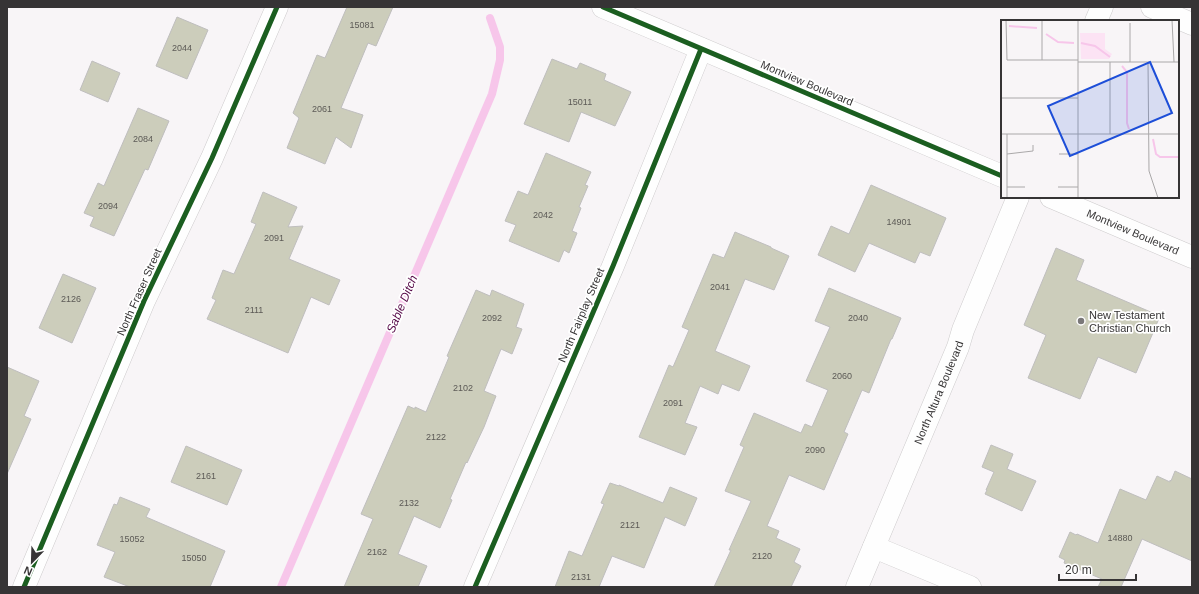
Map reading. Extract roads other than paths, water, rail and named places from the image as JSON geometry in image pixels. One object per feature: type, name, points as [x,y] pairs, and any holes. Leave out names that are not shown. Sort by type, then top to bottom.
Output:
[{"type":"street","name":"North Fraser Street","points":[[24,587],[144,301],[212,158],[277,7]]},
{"type":"street","name":"Montview Boulevard","points":[[603,7],[1001,176]]},
{"type":"street","points":[[1096,20],[1102,7]]},
{"type":"street","points":[[1152,7],[1192,24]]},
{"type":"street","name":"North Fairplay Street","points":[[475,587],[613,266],[702,49]]},
{"type":"street","name":"North Altura Boulevard","points":[[857,587],[958,347],[963,330],[1018,198]]},
{"type":"street","name":"Montview Boulevard","points":[[1053,198],[1192,257]]},
{"type":"street","points":[[874,547],[970,587]]},
{"type":"waterway","name":"Sable Ditch","points":[[281,587],[492,94],[500,60],[500,47],[490,18]]},
{"type":"place","name":"New Testament Christian Church","points":[[1081,321]]}]
